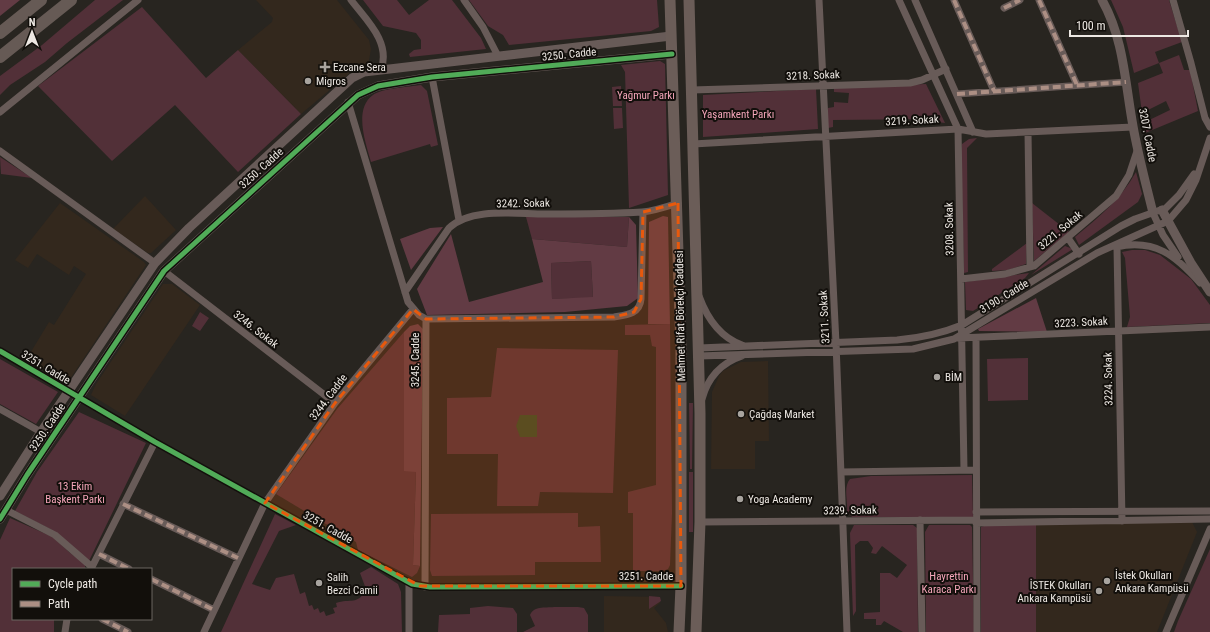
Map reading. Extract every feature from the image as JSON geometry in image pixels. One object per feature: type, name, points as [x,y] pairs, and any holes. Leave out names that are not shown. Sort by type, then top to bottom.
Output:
[{"type":"highway","points":[[0,33],[41,0]]},
{"type":"highway","points":[[0,57],[71,0]]},
{"type":"main road","name":"Mehmet Rifat Börekçi Caddesi","points":[[670,0],[678,203],[681,352],[681,586],[679,632]]},
{"type":"main road","name":"Mehmet Rifat Börekçi Caddesi","points":[[689,0],[700,413],[700,522],[696,632]]},
{"type":"main road","points":[[672,36],[690,34]]},
{"type":"main road","points":[[672,54],[691,53]]},
{"type":"main road","points":[[681,352],[699,352]]},
{"type":"main road","points":[[681,586],[698,586]]},
{"type":"street","points":[[0,112],[138,0]]},
{"type":"street","points":[[351,0],[380,38],[384,54],[381,70],[382,85]]},
{"type":"street","points":[[464,0],[486,31],[498,56]]},
{"type":"street","name":"3211. Sokak","points":[[819,0],[822,85],[837,351],[847,632]]},
{"type":"street","name":"3208. Sokak","points":[[899,0],[958,129],[964,470]]},
{"type":"street","points":[[915,0],[973,132]]},
{"type":"street","points":[[954,0],[994,91]]},
{"type":"street","points":[[1004,8],[1020,0]]},
{"type":"street","points":[[1039,0],[1077,85]]},
{"type":"street","name":"3207. Cadde","points":[[1102,0],[1117,33],[1137,149],[1157,211],[1158,226],[1170,246],[1187,268]]},
{"type":"street","points":[[1173,0],[1205,118],[1210,127]]},
{"type":"street","points":[[1176,9],[1179,0]]},
{"type":"street","name":"3250. Cadde","points":[[0,496],[41,432],[155,264],[189,228],[352,78],[364,72],[672,36]]},
{"type":"street","name":"3250. Cadde","points":[[0,519],[164,271],[348,102],[367,90],[382,85],[432,77],[672,54]]},
{"type":"street","points":[[405,292],[449,228],[459,220],[430,64]]},
{"type":"street","name":"3218. Sokak","points":[[692,90],[910,83],[946,69]]},
{"type":"street","points":[[957,94],[1126,82]]},
{"type":"street","name":"3245. Cadde","points":[[348,102],[405,292],[413,309],[426,319],[425,587]]},
{"type":"street","name":"3219. Sokak","points":[[693,144],[958,129],[986,134],[1133,127]]},
{"type":"street","points":[[1028,132],[1030,267]]},
{"type":"street","name":"3190. Cadde","points":[[699,352],[746,346],[836,343],[916,338],[938,334],[962,325],[1079,254],[1121,226],[1171,204],[1191,179],[1210,137]]},
{"type":"street","name":"3190. Cadde","points":[[962,336],[1097,253],[1158,226],[1168,220],[1186,200],[1196,180],[1210,137]]},
{"type":"street","name":"3221. Sokak","points":[[961,279],[1004,274],[1034,266],[1116,196],[1132,170],[1137,149]]},
{"type":"street","points":[[0,151],[155,264]]},
{"type":"street","name":"3242. Sokak","points":[[459,220],[477,216],[522,212],[544,214],[643,212],[678,203]]},
{"type":"street","name":"3207. Cadde","points":[[1157,211],[1168,220],[1210,292]]},
{"type":"street","points":[[426,319],[614,317],[634,312],[639,307],[642,299],[643,212]]},
{"type":"street","points":[[1068,238],[1079,254]]},
{"type":"street","points":[[1097,253],[1117,247],[1136,244],[1156,248],[1175,258],[1210,292]]},
{"type":"street","name":"3224. Sokak","points":[[1117,247],[1122,520]]},
{"type":"street","name":"3246. Sokak","points":[[164,271],[336,403]]},
{"type":"street","name":"3190. Cadde","points":[[696,283],[704,308],[718,331],[730,340],[746,346]]},
{"type":"street","name":"3244. Cadde","points":[[204,632],[265,503],[336,403],[413,309]]},
{"type":"street","name":"3223. Sokak","points":[[837,351],[913,349],[935,345],[962,336],[976,338],[1210,327]]},
{"type":"street","points":[[976,338],[977,632]]},
{"type":"street","name":"3251. Cadde","points":[[0,351],[155,442],[409,583],[425,587],[681,586]]},
{"type":"street","points":[[699,352],[747,354],[837,351]]},
{"type":"street","points":[[700,413],[705,389],[716,371],[725,364],[747,354]]},
{"type":"street","points":[[0,409],[41,432]]},
{"type":"street","points":[[6,510],[55,535],[92,568],[155,442]]},
{"type":"street","points":[[841,472],[976,470]]},
{"type":"street","points":[[123,504],[238,558]]},
{"type":"street","points":[[976,512],[1210,511]]},
{"type":"street","name":"3239. Sokak","points":[[700,522],[920,520],[976,522],[1210,519]]},
{"type":"street","points":[[920,520],[922,632]]},
{"type":"street","points":[[1166,632],[1210,529]]},
{"type":"street","points":[[99,554],[127,568]]},
{"type":"street","points":[[152,580],[214,610]]},
{"type":"street","points":[[409,583],[409,632]]},
{"type":"street","points":[[65,632],[67,620]]},
{"type":"street","points":[[104,620],[128,632]]},
{"type":"highlighted area","points":[[678,203],[681,586],[420,586],[265,503],[335,403],[413,309],[426,319],[614,317],[634,312],[641,299],[643,212]]},
{"type":"shaded area","points":[[0,0],[20,0],[0,16]]},
{"type":"shaded area","points":[[256,0],[337,0],[369,40],[371,49],[368,66],[357,67],[301,114],[238,50],[272,22],[273,18]]},
{"type":"shaded area","points":[[145,196],[176,230],[151,253],[148,253],[113,229]]},
{"type":"shaded area","points":[[60,203],[144,262],[146,265],[70,379],[65,381],[26,360],[49,322],[54,325],[86,274],[74,266],[69,275],[37,254],[28,268],[15,260]]},
{"type":"shaded area","points":[[663,216],[668,217],[670,324],[648,324],[649,222]]},
{"type":"shaded area","points":[[629,217],[636,225],[638,298],[627,306],[565,312],[427,315],[417,289],[451,234],[469,302],[543,282],[532,239],[627,247]],"holes":[[[591,261],[593,297],[552,299],[551,263]]]},
{"type":"shaded area","points":[[443,227],[411,270],[400,239],[430,228]]},
{"type":"shaded area","points":[[163,284],[172,284],[200,305],[125,416],[91,395],[96,384]]},
{"type":"shaded area","points":[[1036,298],[1047,332],[979,331],[978,329]]},
{"type":"shaded area","points":[[418,324],[423,329],[420,566],[413,565],[416,472],[404,471],[404,332],[410,326]]},
{"type":"shaded area","points":[[768,361],[769,441],[755,441],[755,469],[711,469],[712,392],[719,376],[723,371],[741,362]]},
{"type":"shaded area","points":[[520,415],[537,415],[537,437],[520,437],[516,426]]},
{"type":"shaded area","name":"İstek Okulları Ankara Kampüsü","points":[[1192,522],[1197,532],[1157,632],[1036,632],[1036,524]]},
{"type":"shaded area","points":[[604,596],[660,597],[660,603],[654,608],[666,623],[668,632],[604,632]]},
{"type":"green space","points":[[95,0],[123,0],[45,62],[10,85],[0,95],[0,76],[42,45]]},
{"type":"green space","points":[[363,0],[397,0],[409,15],[429,0],[452,0],[481,38],[486,49],[410,57],[409,54],[414,50],[421,49],[421,40],[416,33],[383,26]]},
{"type":"green space","points":[[469,0],[657,0],[659,27],[651,31],[509,45],[503,35],[488,26]]},
{"type":"green space","points":[[1111,0],[1169,0],[1182,42],[1155,52],[1159,63],[1134,73],[1123,27]]},
{"type":"green space","points":[[142,7],[206,78],[238,50],[301,114],[238,172],[175,105],[112,161],[38,86]]},
{"type":"green space","points":[[1179,55],[1184,70],[1190,70],[1198,111],[1145,133],[1143,123],[1170,110],[1166,101],[1142,113],[1138,83],[1163,73],[1159,63]]},
{"type":"green space","name":"Yağmur Parkı","points":[[660,61],[665,64],[668,195],[629,208],[625,72],[621,65]]},
{"type":"green space","points":[[926,84],[945,123],[937,122],[936,119],[833,120],[833,127],[828,128],[828,108],[834,107],[834,102],[848,103],[849,93],[834,92],[834,88]]},
{"type":"green space","points":[[421,85],[427,91],[438,145],[431,147],[430,144],[371,162],[364,137],[362,118],[367,101],[373,95],[383,91]]},
{"type":"green space","points":[[621,86],[622,106],[613,106],[612,87]]},
{"type":"green space","name":"Yaşamkent Parkı","points":[[816,89],[818,129],[703,137],[703,95]]},
{"type":"green space","points":[[613,108],[622,108],[623,128],[614,129]]},
{"type":"green space","points":[[977,138],[967,148],[968,272],[964,273],[961,152],[962,144],[969,139]]},
{"type":"green space","points":[[0,157],[32,178],[1,174]]},
{"type":"green space","points":[[1136,172],[1142,194],[1138,202],[1079,245],[1075,237],[1101,215],[1124,191]]},
{"type":"green space","points":[[1032,203],[1069,232],[1034,261]]},
{"type":"green space","points":[[526,217],[629,217],[627,247],[532,239]]},
{"type":"green space","points":[[1027,243],[1026,264],[1008,270],[992,271],[992,269]]},
{"type":"green space","points":[[1065,246],[1073,249],[1031,275]]},
{"type":"green space","points":[[1145,250],[1160,255],[1191,279],[1210,305],[1210,323],[1127,327],[1130,317],[1125,258],[1122,252]]},
{"type":"green space","points":[[591,261],[593,298],[552,299],[551,263]]},
{"type":"green space","points":[[1029,273],[1025,278],[973,311],[966,310],[965,282]]},
{"type":"green space","points":[[200,312],[209,318],[200,331],[192,326]]},
{"type":"green space","points":[[670,324],[672,513],[670,565],[668,569],[663,571],[633,571],[633,513],[628,513],[628,492],[656,485],[656,347],[652,346],[650,335],[625,335],[625,325]]},
{"type":"green space","points":[[404,332],[404,471],[416,471],[413,565],[420,566],[417,573],[412,577],[358,550],[356,542],[276,494],[337,409]]},
{"type":"green space","points":[[497,348],[618,350],[613,493],[540,492],[538,506],[497,506],[498,454],[447,454],[447,398],[491,397]]},
{"type":"green space","points":[[1028,358],[1028,400],[988,401],[987,359]]},
{"type":"green space","points":[[0,359],[58,392],[36,424],[0,404]]},
{"type":"green space","points":[[689,403],[693,403],[692,469],[690,469]]},
{"type":"green space","name":"13 Ekim Başkent Parkı","points":[[79,412],[146,443],[89,561],[50,529],[15,511],[37,472]]},
{"type":"green space","points":[[689,472],[693,472],[693,532],[689,532]]},
{"type":"green space","points":[[972,475],[973,517],[852,517],[847,511],[846,490],[850,479],[871,476]]},
{"type":"green space","points":[[578,513],[578,527],[600,526],[601,562],[535,562],[535,575],[432,576],[430,570],[431,514]]},
{"type":"green space","points":[[275,514],[296,525],[279,531],[252,584],[270,590],[276,578],[294,574],[300,594],[305,592],[309,606],[312,605],[314,610],[318,608],[320,613],[324,611],[326,616],[335,613],[333,608],[337,607],[336,603],[357,600],[360,598],[366,589],[360,573],[371,567],[398,584],[401,592],[402,632],[221,632]]},
{"type":"green space","points":[[10,518],[53,537],[85,564],[85,568],[12,568],[12,620],[54,620],[54,632],[0,632],[0,540]]},
{"type":"green space","points":[[1036,524],[1036,632],[981,632],[981,527],[987,525]]},
{"type":"green space","points":[[854,525],[913,525],[917,528],[918,632],[903,632],[884,621],[881,625],[876,625],[876,619],[864,619],[864,613],[880,612],[880,573],[890,573],[897,578],[907,565],[882,546],[876,554],[871,553],[873,548],[868,541],[860,541],[855,545],[856,611],[853,616],[850,533]]},
{"type":"green space","name":"Hayrettin Karaca Parkı","points":[[929,525],[970,525],[972,527],[974,632],[926,632],[925,532]]},
{"type":"green space","points":[[1210,549],[1210,632],[1174,632],[1178,621]]},
{"type":"green space","points":[[649,596],[660,597],[661,601],[649,609]]},
{"type":"green space","points":[[488,606],[513,608],[517,614],[517,632],[438,632],[439,615],[470,614],[470,608]]},
{"type":"green space","points":[[554,607],[584,608],[588,615],[588,632],[523,632],[535,626],[530,615],[534,610]]},
{"type":"marked path","points":[[954,0],[994,91]]},
{"type":"marked path","points":[[1004,8],[1020,0]]},
{"type":"marked path","points":[[1039,0],[1077,85]]},
{"type":"marked path","points":[[957,94],[1126,82]]},
{"type":"marked path","points":[[123,504],[238,558]]},
{"type":"marked path","points":[[99,554],[127,568]]},
{"type":"marked path","points":[[152,579],[214,610]]},
{"type":"marked path","points":[[104,620],[128,632]]},
{"type":"cycle path","points":[[0,519],[27,475],[164,271],[358,95],[378,86],[432,77],[672,54]]},
{"type":"cycle path","points":[[0,351],[155,442],[412,584],[430,587],[681,586]]},
{"type":"place","name":"Ezcane Sera","points":[[325,67]]},
{"type":"place","name":"Migros","points":[[308,81]]},
{"type":"place","name":"BİM","points":[[937,377]]},
{"type":"place","name":"Çağdaş Market","points":[[741,414]]},
{"type":"place","name":"Yoga Academy","points":[[740,499]]},
{"type":"place","name":"İstek Okulları Ankara Kampüsü","points":[[1107,581]]},
{"type":"place","name":"Salih Bezci Camii","points":[[319,583]]},
{"type":"place","name":"İSTEK Okulları Ankara Kampüsü","points":[[1099,591]]}]
